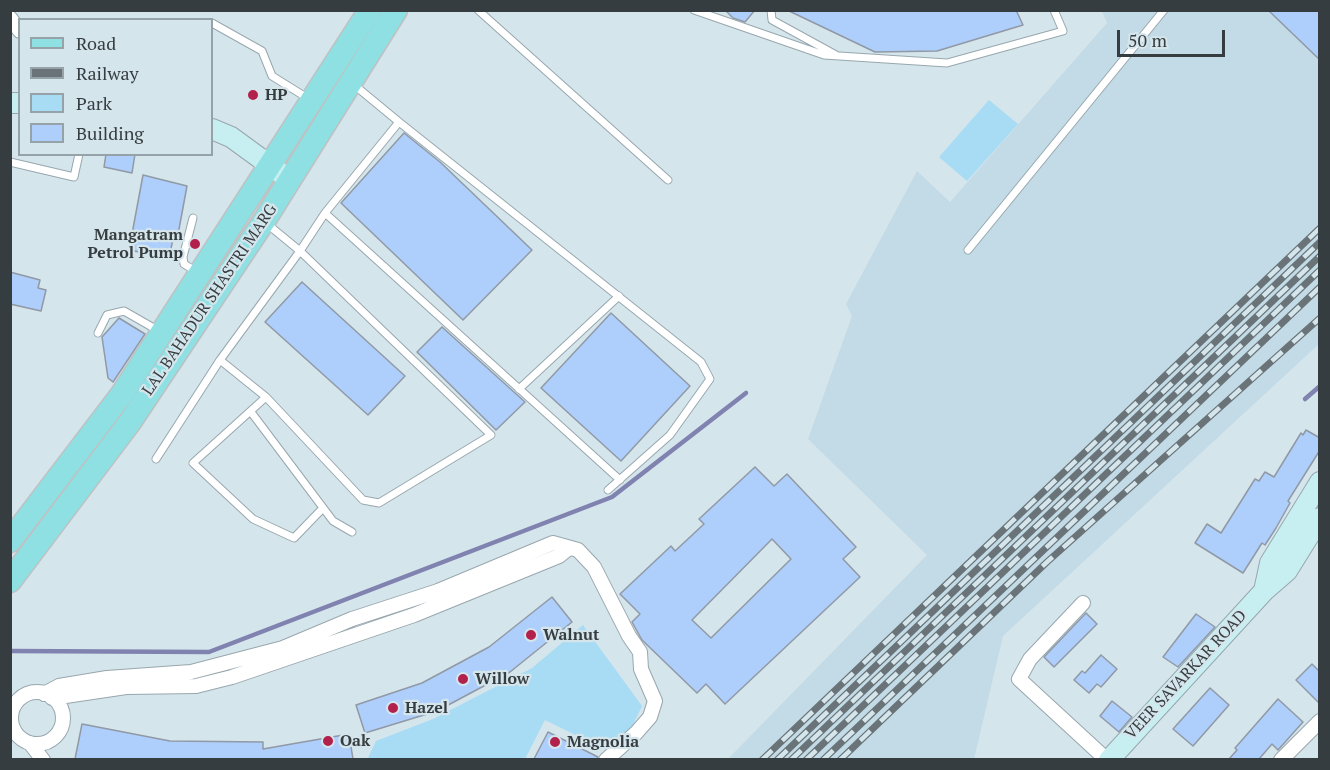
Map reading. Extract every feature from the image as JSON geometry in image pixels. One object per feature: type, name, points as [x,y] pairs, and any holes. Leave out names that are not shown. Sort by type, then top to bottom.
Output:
[{"type":"main road","name":"LAL BAHADUR SHASTRI MARG","points":[[10,541],[122,394],[370,10]]},
{"type":"main road","name":"LAL BAHADUR SHASTRI MARG","points":[[10,580],[129,422],[264,221],[396,10]]},
{"type":"street","points":[[213,129],[231,137],[290,180]]},
{"type":"street","name":"VEER SAVARKAR ROAD","points":[[1264,591],[1270,563],[1320,482]]},
{"type":"street","name":"VEER SAVARKAR ROAD","points":[[1108,759],[1264,591],[1287,571],[1320,518]]},
{"type":"street","points":[[48,696],[59,686],[106,678],[191,672],[283,648],[352,619],[428,601],[553,543],[578,550],[594,567],[629,636],[640,652],[641,669],[655,701],[650,717],[636,734],[606,759]]},
{"type":"street","points":[[1083,603],[1030,659],[1019,679],[1108,759]]},
{"type":"street","points":[[30,743],[48,742],[60,729],[62,712],[48,696],[36,693],[16,694],[11,710],[12,727],[16,734],[30,743],[43,759]]},
{"type":"street","points":[[1281,759],[1320,721]]},
{"type":"lane","points":[[478,10],[668,180]]},
{"type":"lane","points":[[694,10],[824,56],[947,63],[1063,31],[1054,10]]},
{"type":"lane","points":[[771,10],[772,20],[838,56]]},
{"type":"lane","points":[[968,250],[1164,10]]},
{"type":"lane","points":[[213,24],[262,51],[272,76],[311,100]]},
{"type":"lane","points":[[351,83],[376,100],[399,122],[701,362],[710,379],[670,435],[608,490]]},
{"type":"lane","points":[[156,459],[220,360],[325,213],[399,122]]},
{"type":"lane","points":[[10,162],[74,177],[79,156]]},
{"type":"lane","points":[[325,213],[620,480]]},
{"type":"lane","points":[[193,218],[183,257],[184,264],[200,274]]},
{"type":"lane","points":[[220,360],[266,397],[363,500],[379,503],[491,435],[300,251],[264,221]]},
{"type":"lane","points":[[519,389],[619,296]]},
{"type":"lane","points":[[98,333],[107,315],[124,311],[161,333]]},
{"type":"lane","points":[[266,397],[193,463],[253,519],[294,538],[323,508]]},
{"type":"lane","points":[[251,412],[333,521],[352,532]]},
{"type":"shaded area","points":[[1102,11],[1319,11],[1319,344],[1003,636],[974,759],[727,760],[927,555],[808,439],[852,316],[846,304],[917,171],[950,202],[1107,23]]},
{"type":"green space","points":[[989,100],[1018,124],[967,181],[939,157]]},
{"type":"green space","points":[[583,625],[642,706],[618,756],[545,720],[525,759],[367,760],[376,741],[433,719],[532,668]]},
{"type":"building","points":[[725,10],[755,10],[745,22],[733,18]]},
{"type":"building","points":[[787,10],[1016,10],[1023,25],[937,51],[875,52]]},
{"type":"building","points":[[1268,10],[1320,10],[1320,60]]},
{"type":"building","points":[[404,133],[440,162],[532,250],[463,320],[341,203]]},
{"type":"building","points":[[106,156],[135,156],[132,173],[104,167]]},
{"type":"building","points":[[143,175],[187,186],[177,240],[173,239],[169,258],[129,250]]},
{"type":"building","points":[[10,272],[40,280],[38,288],[46,290],[41,311],[10,304]]},
{"type":"building","points":[[302,282],[405,376],[368,415],[265,322]]},
{"type":"building","points":[[611,313],[690,386],[621,461],[541,388]]},
{"type":"building","points":[[119,318],[145,334],[113,382],[108,378],[102,337]]},
{"type":"building","points":[[442,327],[525,402],[496,430],[417,352]]},
{"type":"building","points":[[1306,430],[1320,438],[1320,450],[1288,501],[1290,503],[1276,528],[1265,545],[1262,543],[1243,573],[1195,543],[1207,524],[1221,533],[1255,479],[1259,481],[1265,472],[1274,477],[1301,433],[1303,435]]},
{"type":"building","points":[[755,467],[774,486],[787,474],[856,547],[843,559],[860,577],[725,704],[706,684],[697,693],[642,640],[632,622],[640,614],[620,594],[671,546],[675,551],[704,524],[699,519]],"holes":[[[772,539],[791,559],[711,638],[692,620]]]},
{"type":"building","points":[[552,597],[572,622],[510,672],[437,711],[365,733],[356,705],[422,683],[489,647]]},
{"type":"building","points":[[1086,613],[1097,624],[1054,667],[1044,657]]},
{"type":"building","points":[[1196,614],[1215,627],[1178,667],[1163,657]]},
{"type":"building","points":[[1101,655],[1117,669],[1101,687],[1097,684],[1089,693],[1074,680],[1082,671],[1085,673]]},
{"type":"building","points":[[1312,664],[1320,672],[1320,704],[1296,680]]},
{"type":"building","points":[[1210,688],[1229,705],[1193,746],[1173,729]]},
{"type":"building","points":[[1278,699],[1303,722],[1278,750],[1272,744],[1259,759],[1229,759],[1237,750],[1235,748]]},
{"type":"building","points":[[1112,701],[1132,717],[1119,732],[1100,716]]},
{"type":"building","points":[[82,724],[170,741],[263,742],[263,749],[349,734],[353,759],[75,759]]},
{"type":"building","name":"Magnolia","points":[[548,732],[598,757],[597,759],[534,759]]},
{"type":"waterway","points":[[1305,399],[1320,386]]},
{"type":"waterway","points":[[10,651],[209,652],[612,497],[746,393]]},
{"type":"railway","points":[[762,760],[1320,228]]},
{"type":"railway","points":[[777,760],[1320,242]]},
{"type":"railway","points":[[791,760],[1320,256]]},
{"type":"railway","points":[[806,760],[1320,270]]},
{"type":"railway","points":[[823,760],[1320,287]]},
{"type":"railway","points":[[840,760],[1047,562],[1320,318]]},
{"type":"place","name":"HP","points":[[253,95]]},
{"type":"place","name":"Mangatram Petrol Pump","points":[[195,244]]},
{"type":"place","name":"Walnut","points":[[531,635]]},
{"type":"place","name":"Willow","points":[[463,679]]},
{"type":"place","name":"Hazel","points":[[393,708]]},
{"type":"place","name":"Oak","points":[[328,741]]},
{"type":"place","name":"Magnolia","points":[[555,742]]}]
